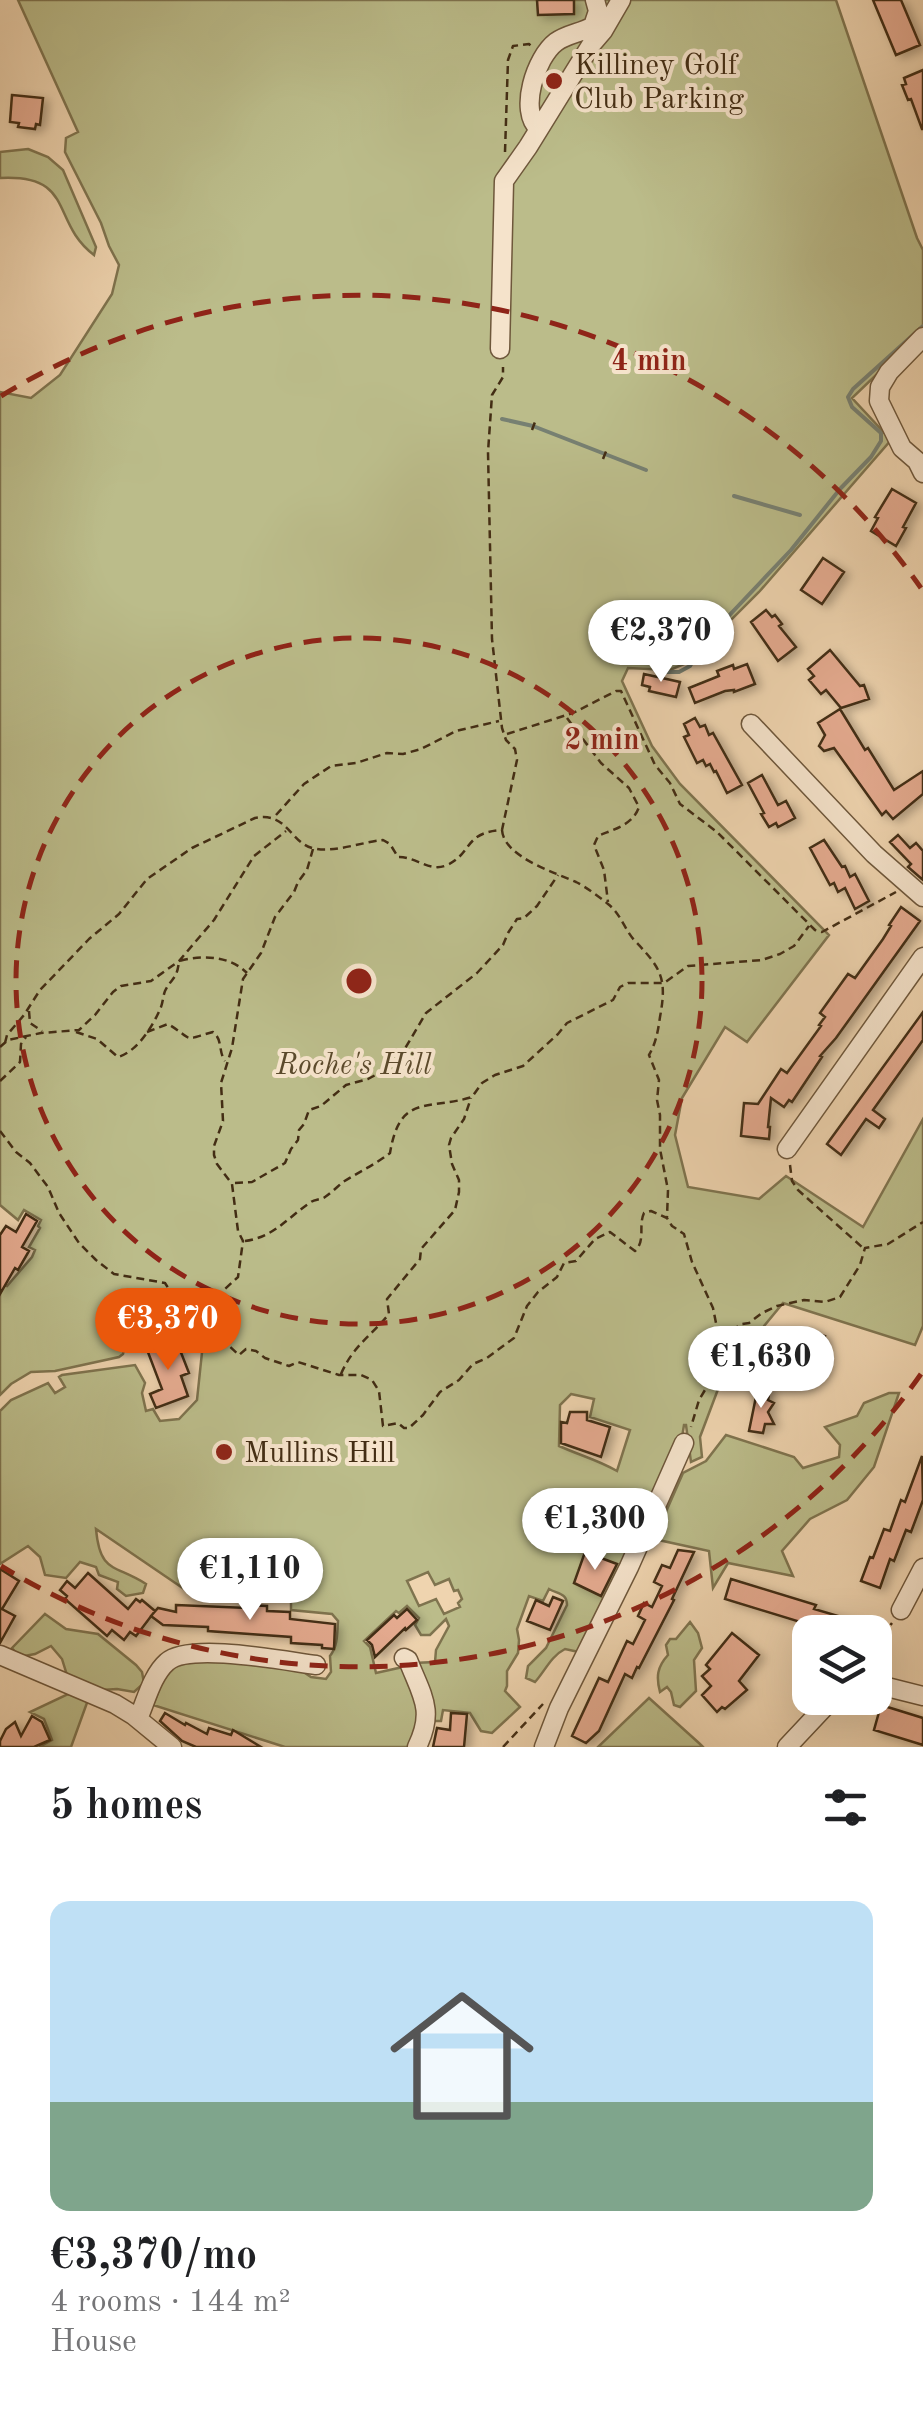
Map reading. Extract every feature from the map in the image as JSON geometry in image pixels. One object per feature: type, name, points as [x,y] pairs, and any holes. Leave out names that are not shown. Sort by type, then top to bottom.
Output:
[{"type":"street","points":[[539,129],[530,116],[529,101],[532,84],[552,45],[593,26],[599,14],[621,0]]},
{"type":"street","points":[[500,349],[504,181],[591,45],[599,14]]},
{"type":"street","points":[[923,337],[889,372],[880,387],[879,400],[902,448],[917,461],[923,473]]},
{"type":"street","points":[[751,724],[874,854],[917,891]]},
{"type":"street","points":[[787,1149],[923,958]]},
{"type":"street","points":[[544,1747],[558,1708],[629,1567],[684,1443]]},
{"type":"street","points":[[901,1610],[923,1568]]},
{"type":"street","points":[[0,1654],[115,1704],[172,1747]]},
{"type":"street","points":[[138,1719],[159,1671],[181,1654],[234,1654],[316,1665]]},
{"type":"street","points":[[404,1658],[410,1664],[428,1716],[417,1747]]},
{"type":"street","points":[[892,1688],[923,1696]]},
{"type":"street","points":[[92,1702],[159,1747]]},
{"type":"street","points":[[787,1747],[817,1715]]},
{"type":"path","points":[[504,154],[508,60],[513,46],[529,44],[544,59]]},
{"type":"path","points":[[500,349],[504,372],[492,395],[488,452],[492,639],[500,721],[517,760],[502,830],[504,842],[535,864],[580,884],[618,912],[624,928],[652,959],[664,984],[655,1043],[649,1055],[659,1080],[660,1149],[668,1190],[668,1218],[684,1234],[713,1308],[719,1338],[708,1385],[684,1443]]},
{"type":"path","points":[[532,430],[535,422]]},
{"type":"path","points":[[603,460],[607,449]]},
{"type":"path","points":[[505,735],[566,716],[621,692],[655,765],[680,804],[717,832],[809,926],[822,932],[917,891]]},
{"type":"path","points":[[566,716],[601,763],[629,788],[638,807],[631,822],[598,836],[594,846],[604,870],[608,904]]},
{"type":"path","points":[[274,817],[304,784],[331,766],[422,749],[456,731],[500,721]]},
{"type":"path","points":[[5,1043],[40,990],[119,914],[147,879],[203,842],[255,818],[274,817],[313,849],[383,840],[398,857],[408,856],[428,866],[451,862],[481,834],[502,830]]},
{"type":"path","points":[[0,1047],[45,1032],[80,1030],[121,986],[151,980],[179,961],[214,920],[254,856],[288,830]]},
{"type":"path","points":[[206,1314],[214,1299],[238,1277],[243,1241],[238,1232],[232,1184],[214,1155],[214,1146],[223,1121],[221,1083],[232,1048],[243,979],[261,953],[275,918],[307,870],[313,849]]},
{"type":"path","points":[[232,1184],[252,1182],[285,1163],[309,1110],[321,1106],[346,1084],[368,1080],[400,1057],[426,1013],[477,973],[503,945],[517,919],[524,918],[549,892],[558,875]]},
{"type":"path","points":[[341,1375],[348,1357],[389,1314],[386,1298],[455,1210],[459,1180],[449,1146],[482,1083],[522,1066],[567,1023],[613,1000],[620,987],[628,983],[664,984],[688,966],[762,960],[794,946],[809,926]]},
{"type":"path","points":[[179,961],[211,957],[240,966],[246,973]]},
{"type":"path","points":[[70,1030],[97,1038],[118,1057],[126,1055],[147,1032],[166,989],[176,977],[179,961]]},
{"type":"path","points":[[30,1005],[30,1023],[45,1032]]},
{"type":"path","points":[[147,1032],[168,1024],[192,1039],[213,1032],[220,1039],[226,1062]]},
{"type":"path","points":[[0,1081],[20,1062],[21,1044],[27,1036]]},
{"type":"path","points":[[243,1241],[271,1234],[311,1202],[322,1199],[382,1159],[390,1152],[393,1133],[404,1113],[427,1104],[472,1096]]},
{"type":"path","points":[[0,1132],[48,1187],[79,1244],[114,1274],[165,1283],[178,1302],[206,1314],[222,1327],[219,1343],[226,1344],[238,1356],[246,1349],[289,1366],[298,1362],[372,1380],[379,1390],[383,1426],[398,1422],[409,1428],[440,1392],[514,1338],[526,1306],[557,1277],[564,1263],[576,1261],[595,1239],[610,1232],[635,1251],[642,1240],[644,1213],[651,1211],[668,1218]]},
{"type":"path","points":[[787,1149],[792,1180],[798,1190],[865,1248]]},
{"type":"path","points":[[865,1248],[888,1244],[923,1222]]},
{"type":"path","points":[[719,1338],[777,1306],[804,1300],[825,1302],[840,1296],[860,1265],[865,1248]]},
{"type":"path","points":[[266,1598],[259,1597],[259,1593],[266,1583],[270,1586],[292,1572],[293,1564],[312,1548]]},
{"type":"path","points":[[892,1622],[901,1610]]},
{"type":"path","points":[[503,1747],[556,1689],[571,1684]]},
{"type":"green space","name":"Roche's Hill","points":[[18,0],[836,0],[923,250],[923,330],[852,398],[891,440],[759,592],[689,662],[670,670],[628,668],[622,681],[652,746],[680,784],[829,935],[747,1042],[725,1027],[682,1098],[675,1135],[688,1187],[759,1199],[786,1176],[863,1227],[923,1119],[923,1326],[915,1345],[783,1303],[723,1376],[700,1437],[702,1457],[691,1462],[684,1425],[682,1437],[579,1652],[560,1652],[535,1682],[526,1678],[528,1666],[546,1648],[567,1601],[549,1589],[543,1601],[529,1596],[517,1629],[518,1653],[507,1671],[505,1691],[520,1707],[492,1733],[481,1731],[470,1713],[443,1710],[441,1721],[431,1721],[414,1663],[435,1662],[436,1650],[449,1626],[446,1619],[430,1635],[421,1635],[415,1625],[419,1618],[407,1606],[399,1613],[396,1611],[364,1641],[370,1647],[376,1673],[403,1667],[422,1705],[413,1747],[285,1747],[153,1705],[168,1667],[196,1658],[302,1671],[326,1679],[331,1672],[330,1656],[337,1635],[338,1621],[332,1614],[291,1610],[291,1601],[257,1599],[255,1592],[190,1593],[96,1529],[105,1561],[146,1584],[143,1593],[126,1596],[117,1589],[118,1582],[99,1575],[96,1567],[80,1562],[66,1578],[45,1575],[40,1557],[28,1546],[0,1564],[0,1411],[11,1400],[48,1383],[55,1393],[65,1387],[59,1377],[62,1375],[135,1365],[145,1383],[142,1393],[146,1411],[153,1409],[160,1421],[179,1419],[197,1400],[203,1343],[142,1306],[119,1357],[55,1371],[31,1372],[0,1395],[0,1284],[7,1286],[32,1257],[35,1250],[29,1247],[41,1220],[24,1210],[18,1220],[0,1205],[0,392],[31,398],[60,375],[112,294],[119,265],[65,152],[66,138],[78,132]],"holes":[[[571,1394],[594,1399],[590,1417],[630,1430],[617,1471],[559,1446],[560,1405]],[[428,1572],[435,1585],[449,1579],[462,1599],[460,1607],[444,1614],[436,1599],[419,1606],[407,1581]]]},
{"type":"green space","points":[[28,149],[48,157],[63,170],[96,247],[94,255],[80,242],[52,192],[24,179],[0,178],[0,152]]},
{"type":"green space","points":[[899,1393],[874,1467],[847,1500],[810,1519],[782,1551],[793,1576],[728,1563],[713,1588],[709,1551],[654,1539],[683,1473],[706,1461],[726,1435],[794,1457],[803,1468],[839,1457],[840,1445],[825,1427],[857,1416],[864,1403]]},
{"type":"green space","points":[[45,1614],[66,1629],[98,1634],[136,1665],[144,1683],[134,1692],[101,1690],[67,1675],[62,1659],[51,1646],[19,1657],[12,1648]]},
{"type":"green space","points":[[690,1622],[702,1648],[694,1660],[696,1691],[680,1707],[674,1705],[667,1687],[660,1692],[658,1672],[668,1655],[666,1645]]},
{"type":"green space","points":[[68,1694],[88,1700],[71,1747],[39,1747],[52,1740],[44,1719],[30,1712]]},
{"type":"green space","points":[[649,1698],[700,1744],[703,1747],[598,1747]]},
{"type":"building","points":[[537,0],[574,0],[574,14],[538,15]]},
{"type":"building","points":[[873,0],[901,0],[920,45],[896,55]]},
{"type":"building","points":[[923,70],[922,129],[902,85],[906,84],[904,78]]},
{"type":"building","points":[[12,95],[43,98],[40,125],[36,124],[35,129],[10,122]]},
{"type":"building","points":[[892,489],[916,503],[896,546],[871,531]]},
{"type":"building","points":[[823,558],[844,572],[822,604],[801,590]]},
{"type":"building","points":[[766,610],[772,617],[775,615],[796,647],[778,661],[751,622]]},
{"type":"building","points":[[830,650],[860,686],[864,685],[869,699],[841,708],[826,690],[821,694],[809,680],[814,676],[808,669]]},
{"type":"building","points":[[747,664],[755,684],[695,703],[689,688],[719,676],[717,671]]},
{"type":"building","points":[[644,674],[680,682],[676,697],[649,691],[650,687],[642,685]]},
{"type":"building","points":[[840,709],[894,790],[923,771],[923,794],[893,819],[886,811],[882,815],[834,748],[824,751],[819,746],[825,735],[818,723]]},
{"type":"building","points":[[695,718],[700,727],[705,725],[709,735],[713,733],[742,785],[727,793],[710,764],[706,766],[703,760],[697,763],[684,737],[689,735],[684,724]]},
{"type":"building","points":[[762,775],[778,805],[786,801],[795,818],[778,827],[776,823],[769,827],[748,783]]},
{"type":"building","points":[[898,835],[910,848],[916,843],[923,851],[923,880],[890,842]]},
{"type":"building","points":[[824,840],[850,877],[855,874],[869,901],[855,909],[845,888],[838,892],[834,883],[830,885],[810,848]]},
{"type":"building","points":[[901,907],[920,921],[820,1056],[792,1102],[789,1100],[784,1107],[771,1098],[769,1139],[741,1136],[744,1103],[758,1104],[781,1069],[787,1073],[821,1026],[825,1017],[820,1013],[848,974],[855,978]]},
{"type":"building","points":[[923,1012],[923,1040],[873,1110],[885,1119],[879,1128],[866,1119],[841,1155],[827,1144]]},
{"type":"building","points":[[26,1214],[37,1221],[22,1247],[29,1251],[0,1294],[0,1235],[6,1226],[16,1232]]},
{"type":"building","points":[[807,1331],[825,1336],[815,1373],[803,1370],[805,1363],[799,1361]]},
{"type":"building","points":[[166,1339],[175,1352],[180,1350],[189,1373],[181,1376],[188,1396],[156,1408],[150,1394],[162,1389],[146,1347]]},
{"type":"building","points":[[758,1387],[770,1389],[768,1400],[774,1403],[768,1412],[774,1424],[765,1424],[763,1433],[749,1431]]},
{"type":"building","points":[[570,1412],[587,1412],[587,1420],[610,1427],[601,1457],[561,1443],[561,1422],[567,1423]]},
{"type":"building","points":[[922,1456],[923,1500],[911,1532],[906,1530],[880,1588],[861,1581],[884,1529],[890,1531],[901,1500],[905,1502]]},
{"type":"building","points":[[678,1550],[694,1552],[639,1668],[632,1678],[625,1674],[599,1731],[586,1743],[572,1736],[599,1678],[608,1682],[627,1641],[633,1644],[645,1620],[638,1616],[644,1603],[652,1607],[662,1586],[654,1582],[662,1565],[670,1568]]},
{"type":"building","points":[[585,1552],[617,1564],[601,1596],[574,1583]]},
{"type":"building","points":[[0,1569],[19,1581],[2,1609],[15,1616],[0,1643]]},
{"type":"building","points":[[88,1573],[128,1609],[136,1599],[155,1611],[136,1636],[130,1632],[124,1640],[112,1630],[107,1636],[65,1599],[67,1596],[60,1590],[67,1581],[75,1588]]},
{"type":"building","points":[[731,1579],[816,1605],[814,1609],[835,1615],[792,1615],[792,1619],[725,1599]]},
{"type":"building","points":[[553,1597],[563,1601],[550,1630],[527,1621],[536,1600],[549,1606]]},
{"type":"building","points":[[176,1605],[267,1606],[267,1611],[290,1612],[290,1619],[335,1624],[334,1649],[291,1643],[291,1637],[163,1625],[151,1616],[158,1608],[176,1612]]},
{"type":"building","points":[[407,1609],[417,1620],[375,1657],[367,1640],[394,1615],[397,1618]]},
{"type":"building","points":[[732,1633],[759,1655],[739,1681],[747,1690],[717,1712],[702,1695],[711,1686],[702,1676],[710,1669],[706,1665]]},
{"type":"building","points":[[892,1708],[923,1718],[923,1745],[874,1730],[878,1715],[892,1715]]},
{"type":"building","points":[[165,1713],[207,1734],[209,1728],[231,1735],[233,1730],[261,1747],[196,1747],[182,1741],[160,1721]]},
{"type":"building","points":[[451,1713],[467,1714],[464,1747],[433,1747],[437,1728],[450,1730]]},
{"type":"building","points":[[32,1716],[42,1722],[50,1740],[34,1747],[0,1747],[6,1729],[15,1722],[21,1736]]},
{"type":"waterway","points":[[665,672],[679,672],[690,666],[704,642],[871,457],[881,441],[881,433],[852,407],[848,397],[923,326]]},
{"type":"waterway","points":[[502,419],[533,426],[646,470]]},
{"type":"waterway","points":[[734,496],[800,515]]},
{"type":"place","name":"Killiney Golf Club Parking","points":[[554,81]]},
{"type":"place","name":"Mullins Hill","points":[[224,1452]]}]
